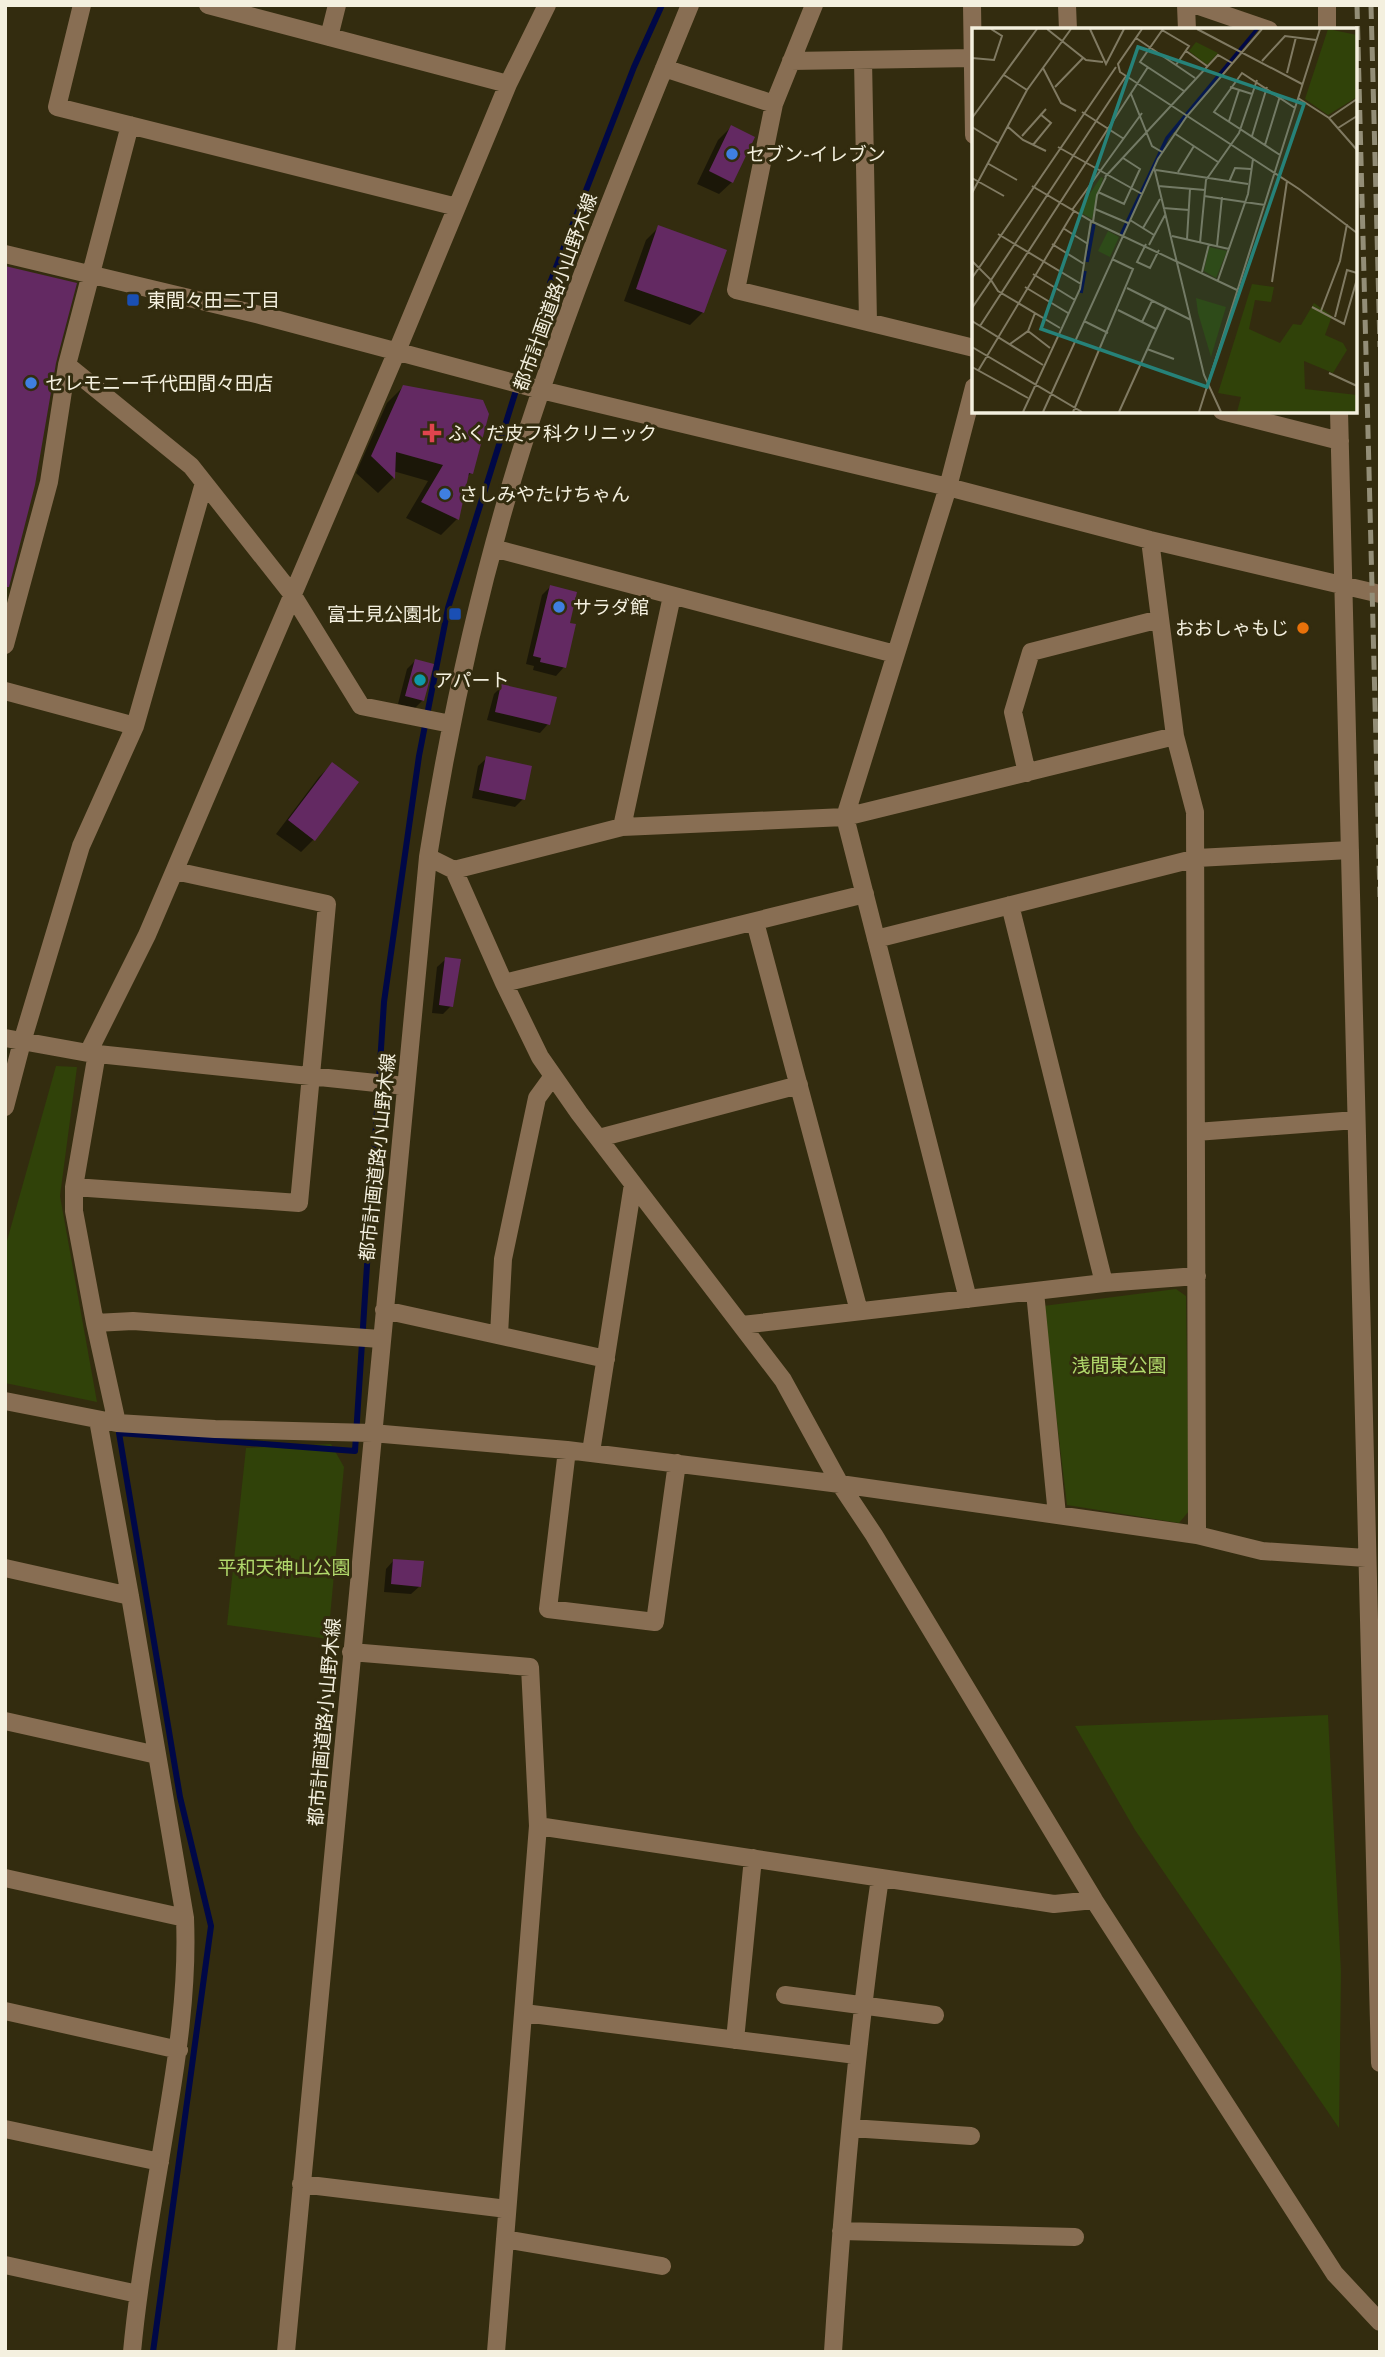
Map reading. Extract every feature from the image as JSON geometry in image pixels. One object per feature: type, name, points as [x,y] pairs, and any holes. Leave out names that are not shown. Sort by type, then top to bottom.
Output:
[{"type":"street","points":[[82,5],[57,107],[457,207]]},
{"type":"street","points":[[208,5],[508,84]]},
{"type":"street","points":[[329,37],[337,5]]},
{"type":"street","points":[[117,1423],[75,1211],[74,1187],[92,1053],[175,871],[508,84],[547,5]]},
{"type":"street","name":"都市計画道路小山野木線","points":[[286,2352],[380,1339],[428,857],[451,724],[492,548],[541,390],[617,185],[690,5]]},
{"type":"street","points":[[814,5],[774,104],[736,290],[972,348]]},
{"type":"street","points":[[972,5],[972,28]]},
{"type":"street","points":[[1067,5],[1068,28]]},
{"type":"street","points":[[1186,5],[1187,28]]},
{"type":"street","points":[[1196,5],[1263,28]]},
{"type":"street","points":[[1327,5],[1327,28]]},
{"type":"street","points":[[791,61],[972,58]]},
{"type":"street","points":[[863,60],[868,322]]},
{"type":"street","points":[[664,68],[774,104]]},
{"type":"street","points":[[5,645],[49,482],[67,365],[130,125]]},
{"type":"street","points":[[5,254],[397,351],[541,390],[1380,594]]},
{"type":"street","points":[[67,365],[191,466],[292,594],[361,706],[451,724]]},
{"type":"street","points":[[968,1299],[845,817],[947,487],[972,394]]},
{"type":"street","points":[[1230,413],[1340,442]]},
{"type":"street","points":[[1339,413],[1380,2063]]},
{"type":"street","points":[[5,1107],[13,1040],[81,846],[135,726],[204,482]]},
{"type":"street","points":[[1150,540],[1175,736],[1195,812],[1197,1535]]},
{"type":"street","points":[[492,548],[895,654]]},
{"type":"street","points":[[622,827],[672,596]]},
{"type":"street","points":[[1027,773],[1013,712],[1031,652],[1160,619]]},
{"type":"street","points":[[5,691],[135,726]]},
{"type":"street","points":[[454,870],[622,827],[845,817],[1175,736]]},
{"type":"street","points":[[876,939],[1196,858],[1350,850]]},
{"type":"street","points":[[428,857],[454,870],[540,1057],[783,1380],[840,1484],[881,1547],[1094,1900],[1335,2274],[1380,2322]]},
{"type":"street","points":[[74,1187],[299,1203],[327,904],[175,871]]},
{"type":"street","points":[[504,983],[865,894]]},
{"type":"street","points":[[1010,905],[1104,1283]]},
{"type":"street","points":[[755,922],[859,1311]]},
{"type":"street","points":[[13,1040],[92,1053],[405,1086]]},
{"type":"street","points":[[499,1335],[503,1259],[514,1206],[537,1098],[553,1076]]},
{"type":"street","points":[[599,1138],[799,1085]]},
{"type":"street","points":[[1196,1132],[1356,1120]]},
{"type":"street","points":[[591,1452],[633,1184]]},
{"type":"street","points":[[742,1325],[1104,1283],[1198,1276]]},
{"type":"street","points":[[1035,1292],[1057,1515]]},
{"type":"street","points":[[384,1310],[606,1359]]},
{"type":"street","points":[[95,1322],[133,1321],[380,1339]]},
{"type":"street","points":[[5,1401],[117,1423],[215,1429],[372,1433],[591,1452],[1197,1535],[1262,1551],[1366,1558]]},
{"type":"street","points":[[97,1420],[157,1755],[184,1918],[187,1955],[179,2050],[138,2294],[132,2352]]},
{"type":"street","points":[[567,1450],[548,1609],[655,1622],[677,1463]]},
{"type":"street","points":[[5,1568],[130,1596]]},
{"type":"street","points":[[351,1652],[530,1667],[538,1826],[496,2352]]},
{"type":"street","points":[[5,1721],[157,1755]]},
{"type":"street","points":[[538,1826],[1054,1904],[1094,1900]]},
{"type":"street","points":[[735,2040],[753,1858]]},
{"type":"street","points":[[5,1878],[184,1918]]},
{"type":"street","points":[[833,2352],[856,2055],[880,1878]]},
{"type":"street","points":[[785,1995],[935,2015]]},
{"type":"street","points":[[5,2011],[179,2050]]},
{"type":"street","points":[[524,2013],[856,2055]]},
{"type":"street","points":[[851,2128],[971,2136]]},
{"type":"street","points":[[5,2129],[160,2162]]},
{"type":"street","points":[[301,2184],[507,2209]]},
{"type":"street","points":[[841,2231],[1075,2237]]},
{"type":"street","points":[[505,2239],[662,2266]]},
{"type":"street","points":[[5,2265],[138,2294]]},
{"type":"green space","points":[[56,1066],[77,1067],[60,1196],[97,1402],[5,1383],[5,1248]]},
{"type":"green space","name":"浅間東公園","points":[[1176,1289],[1186,1296],[1189,1511],[1179,1523],[1067,1505],[1043,1306]]},
{"type":"green space","name":"平和天神山公園","points":[[331,1444],[344,1467],[328,1639],[227,1625],[246,1448]]},
{"type":"green space","points":[[1328,1715],[1341,1972],[1339,2128],[1135,1830],[1075,1726]]},
{"type":"building","name":"セブン-イレブン","points":[[731,125],[755,137],[733,183],[709,171]]},
{"type":"building","points":[[658,225],[727,250],[704,313],[636,289]]},
{"type":"building","name":"セレモニー千代田間々田店","points":[[5,266],[77,283],[56,363],[35,485],[9,587],[5,587]]},
{"type":"building","name":"ふくだ皮フ科クリニック","points":[[403,385],[483,400],[489,414],[473,474],[469,473],[459,520],[421,502],[443,465],[396,452],[395,479],[371,456]]},
{"type":"building","points":[[550,585],[577,592],[570,623],[576,624],[566,668],[540,662],[541,658],[533,656]]},
{"type":"building","name":"アパート","points":[[415,659],[434,664],[424,701],[405,696]]},
{"type":"building","points":[[501,684],[557,697],[550,725],[495,712]]},
{"type":"building","points":[[486,756],[532,766],[525,800],[479,790]]},
{"type":"building","points":[[332,762],[359,782],[315,841],[288,820]]},
{"type":"building","points":[[445,957],[461,959],[453,1007],[439,1005]]},
{"type":"building","points":[[393,1559],[424,1561],[421,1587],[391,1584]]},
{"type":"waterway","points":[[153,2352],[211,1926],[180,1797],[119,1433],[355,1451],[384,1002],[419,756],[448,608],[548,288],[634,67],[662,5]]},
{"type":"railway","points":[[1357,5],[1380,897]]},
{"type":"railway","points":[[1371,5],[1380,347]]},
{"type":"place","name":"セブン-イレブン","points":[[732,154]]},
{"type":"place","name":"東間々田二丁目","points":[[133,300]]},
{"type":"place","name":"セレモニー千代田間々田店","points":[[31,383]]},
{"type":"place","name":"ふくだ皮フ科クリニック","points":[[432,433]]},
{"type":"place","name":"さしみやたけちゃん","points":[[445,494]]},
{"type":"place","name":"サラダ館","points":[[559,607]]},
{"type":"place","name":"富士見公園北","points":[[455,614]]},
{"type":"place","name":"おおしゃもじ","points":[[1303,628]]},
{"type":"place","name":"アパート","points":[[420,680]]}]
